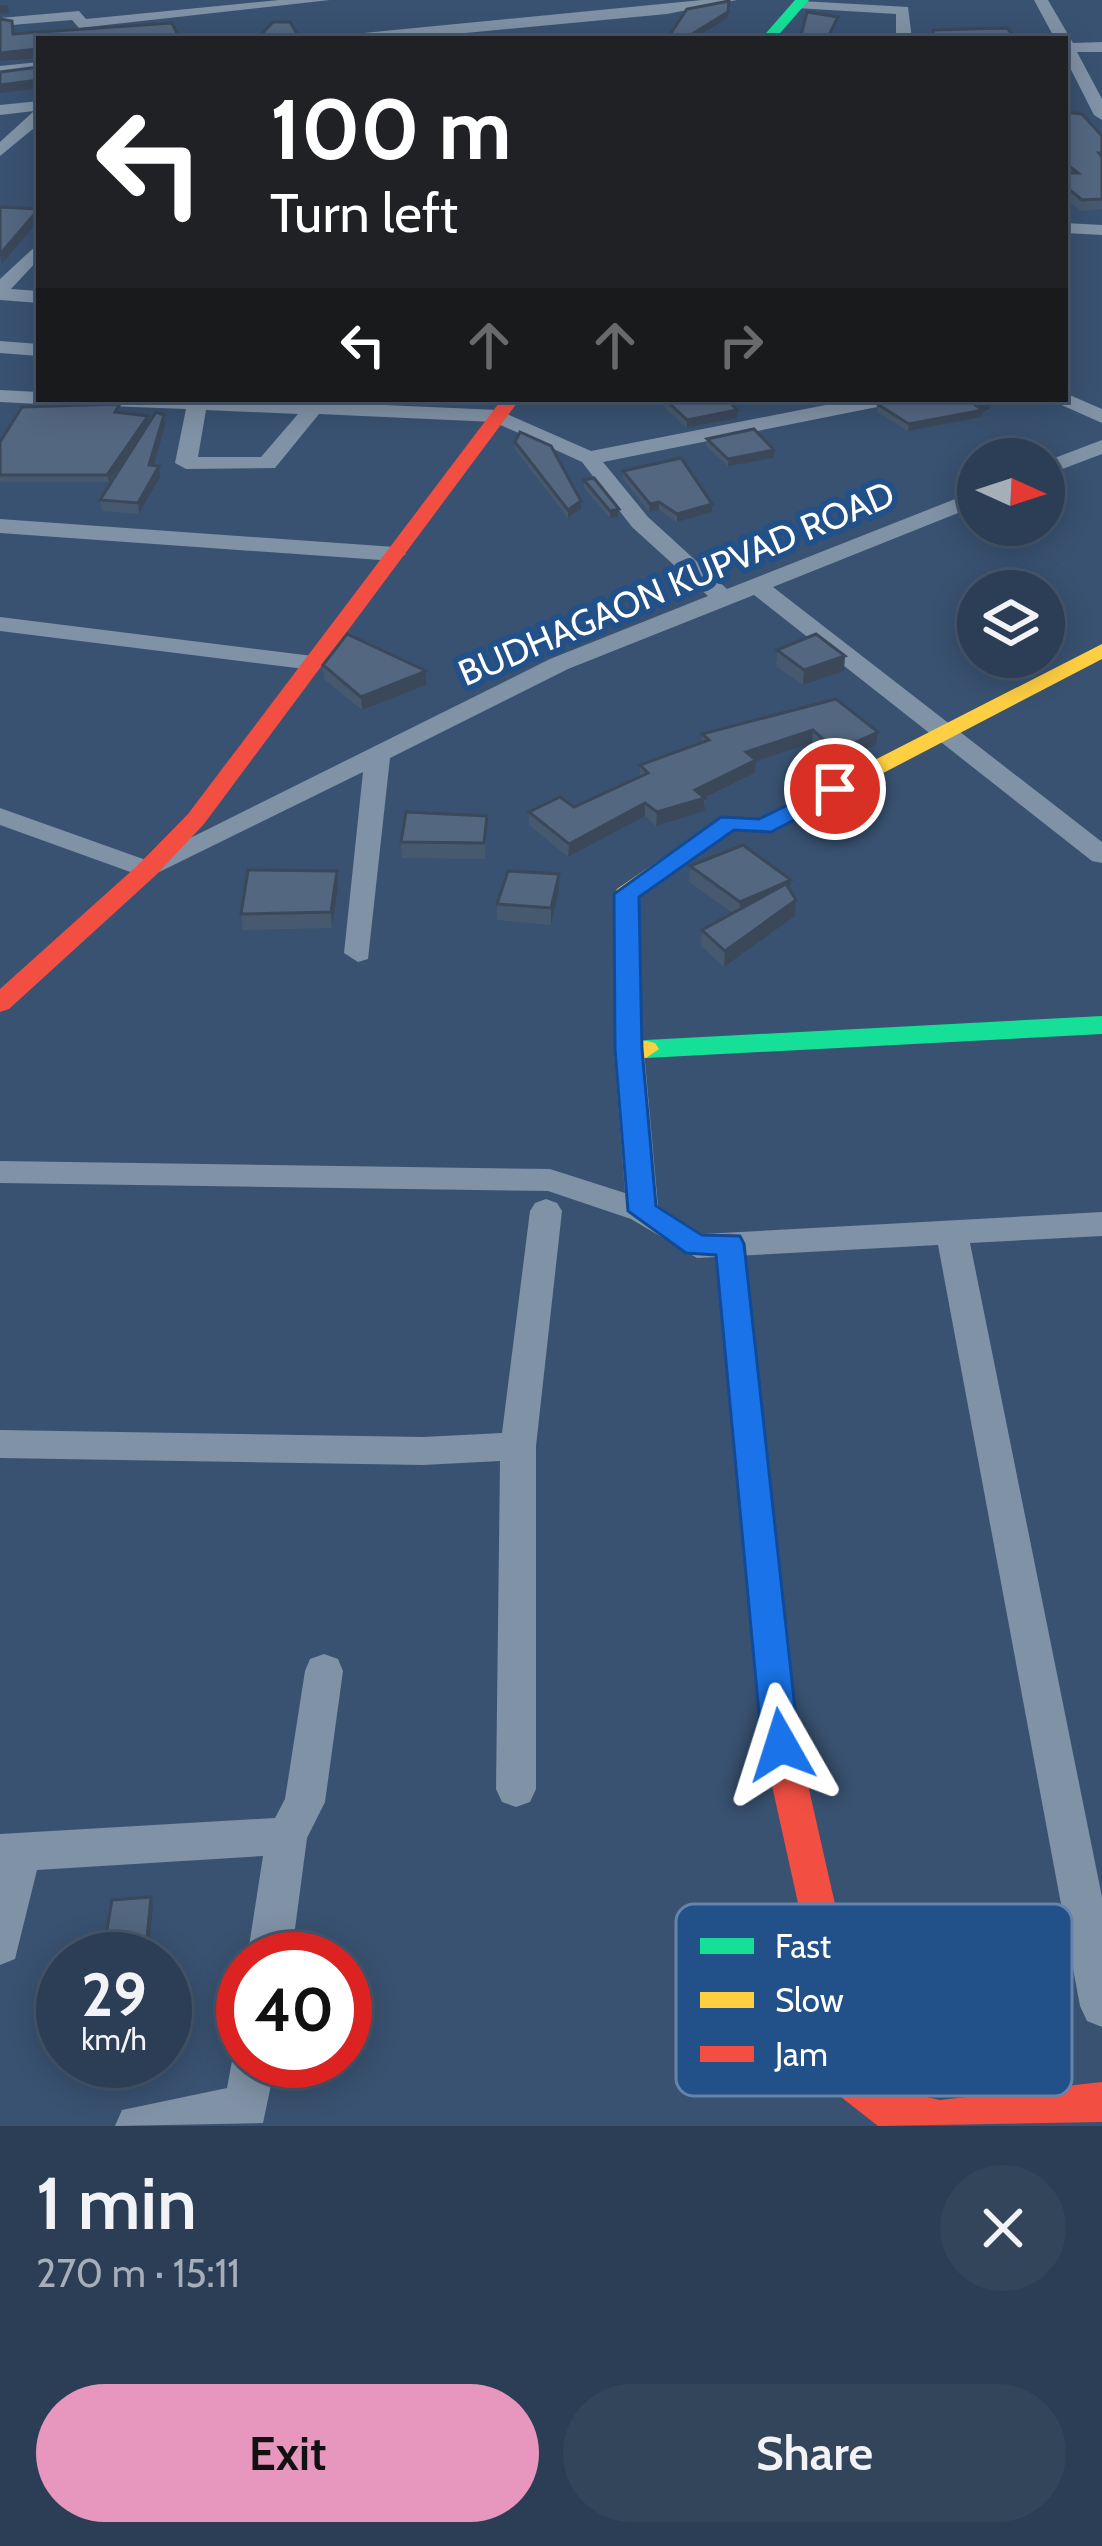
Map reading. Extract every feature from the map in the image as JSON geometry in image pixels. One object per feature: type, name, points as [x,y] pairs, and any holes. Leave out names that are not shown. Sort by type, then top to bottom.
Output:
[{"type":"street","points":[[0,22],[79,15],[112,4],[156,0]]},
{"type":"street","points":[[79,15],[79,24],[188,20],[323,0]]},
{"type":"street","points":[[575,0],[583,17],[578,36]]},
{"type":"street","points":[[384,36],[583,17],[663,17],[730,0]]},
{"type":"street","points":[[1041,0],[1059,36]]},
{"type":"street","points":[[771,36],[801,3],[903,10],[904,36]]},
{"type":"street","points":[[1068,49],[1102,47]]},
{"type":"street","points":[[1068,53],[1089,90],[1095,114]]},
{"type":"street","points":[[0,71],[36,67]]},
{"type":"street","points":[[1068,86],[1089,90]]},
{"type":"street","points":[[0,110],[36,111]]},
{"type":"street","points":[[0,152],[36,114]]},
{"type":"street","points":[[1068,228],[1102,230]]},
{"type":"street","points":[[0,292],[36,251]]},
{"type":"street","points":[[0,292],[36,296]]},
{"type":"street","points":[[0,347],[36,350]]},
{"type":"street","points":[[0,396],[36,398]]},
{"type":"street","points":[[1068,400],[1102,417]]},
{"type":"street","points":[[197,402],[186,464],[240,467],[267,463],[314,408]]},
{"type":"street","points":[[214,402],[314,408],[505,408],[589,458],[640,522],[724,598]]},
{"type":"street","points":[[589,458],[830,404]]},
{"type":"street","points":[[0,1003],[147,870],[196,819],[505,408]]},
{"type":"street","points":[[1065,461],[1102,446]]},
{"type":"street","name":"BUDHAGAON KUPVAD ROAD","points":[[147,870],[559,664],[957,504]]},
{"type":"street","points":[[0,526],[395,554]]},
{"type":"street","points":[[756,585],[1102,855]]},
{"type":"street","points":[[0,624],[313,663]]},
{"type":"street","points":[[642,1211],[629,1049],[626,894],[730,822],[762,827],[1102,650]]},
{"type":"street","points":[[358,953],[378,754]]},
{"type":"street","points":[[0,817],[147,870]]},
{"type":"street","points":[[629,1049],[1102,1025]]},
{"type":"street","points":[[0,1172],[550,1180],[642,1211],[697,1246],[1102,1223]]},
{"type":"street","points":[[517,1789],[518,1446],[546,1211]]},
{"type":"street","points":[[952,1232],[1102,2006]]},
{"type":"street","points":[[730,1244],[781,1745],[816,1904]]},
{"type":"street","points":[[0,1444],[423,1451],[518,1446]]},
{"type":"street","points":[[273,1932],[287,1836],[305,1802],[324,1671]]},
{"type":"street","points":[[0,1945],[10,1853],[287,1836]]},
{"type":"street","points":[[138,2126],[247,2107],[250,2088]]},
{"type":"street","points":[[870,2096],[884,2108],[940,2120],[1102,2102]]},
{"type":"building","points":[[729,1],[728,12],[689,36],[669,36],[687,9]]},
{"type":"building","points":[[807,12],[838,17],[828,36],[801,36]]},
{"type":"building","points":[[0,19],[12,21],[13,34],[172,23],[178,36],[36,36],[36,49],[0,53]]},
{"type":"building","points":[[273,22],[290,22],[298,36],[260,36]]},
{"type":"building","points":[[1007,28],[1014,36],[934,36],[933,30]]},
{"type":"building","points":[[36,67],[36,80],[0,85],[0,72]]},
{"type":"building","points":[[1068,112],[1082,114],[1102,136],[1102,199],[1082,200],[1068,188],[1068,173],[1078,173],[1068,165]]},
{"type":"building","points":[[0,207],[36,209],[36,212],[0,254]]},
{"type":"building","points":[[668,402],[730,402],[737,410],[687,420]]},
{"type":"building","points":[[991,402],[977,406],[983,410],[909,424],[877,404]]},
{"type":"building","points":[[120,404],[115,412],[148,416],[107,475],[0,475],[0,442],[22,407]]},
{"type":"building","points":[[156,412],[164,415],[149,465],[159,466],[138,503],[100,500]]},
{"type":"building","points":[[754,429],[774,450],[728,459],[707,439]]},
{"type":"building","points":[[520,432],[551,446],[581,501],[568,510],[515,442]]},
{"type":"building","points":[[681,458],[712,504],[677,514],[659,502],[650,504],[623,471]]},
{"type":"building","points":[[594,478],[619,509],[610,511],[584,480]]},
{"type":"building","points":[[347,634],[426,671],[361,697],[323,665]]},
{"type":"building","points":[[816,634],[845,656],[804,670],[777,650]]},
{"type":"building","points":[[836,699],[878,732],[836,751],[813,730],[746,752],[756,760],[695,790],[705,798],[657,812],[645,803],[569,844],[529,812],[560,797],[574,807],[648,773],[640,765],[709,740],[702,734]]},
{"type":"building","points":[[406,812],[487,816],[484,843],[401,842]]},
{"type":"building","points":[[743,845],[791,880],[740,902],[690,866]]},
{"type":"building","points":[[248,870],[337,871],[331,912],[241,914]]},
{"type":"building","points":[[508,871],[559,874],[551,908],[497,904]]},
{"type":"building","points":[[786,884],[796,900],[725,951],[702,930]]},
{"type":"building","points":[[151,1897],[148,1932],[107,1932],[112,1900]]},
{"type":"traffic: fast","points":[[771,36],[802,0]]},
{"type":"traffic: fast","points":[[646,1049],[1102,1025]]},
{"type":"traffic: slow","points":[[646,1049],[629,1050],[626,894],[730,822],[762,827],[1102,650]]},
{"type":"traffic: jam","points":[[0,1003],[147,870],[196,819],[509,402]]},
{"type":"traffic: jam","points":[[729,1244],[781,1745],[816,1904]]},
{"type":"traffic: jam","points":[[870,2096],[884,2108],[940,2120],[1102,2102]]},
{"type":"route","points":[[781,1745],[730,1244],[697,1246],[642,1211],[629,1049],[626,894],[730,822],[762,827],[835,789]]}]
